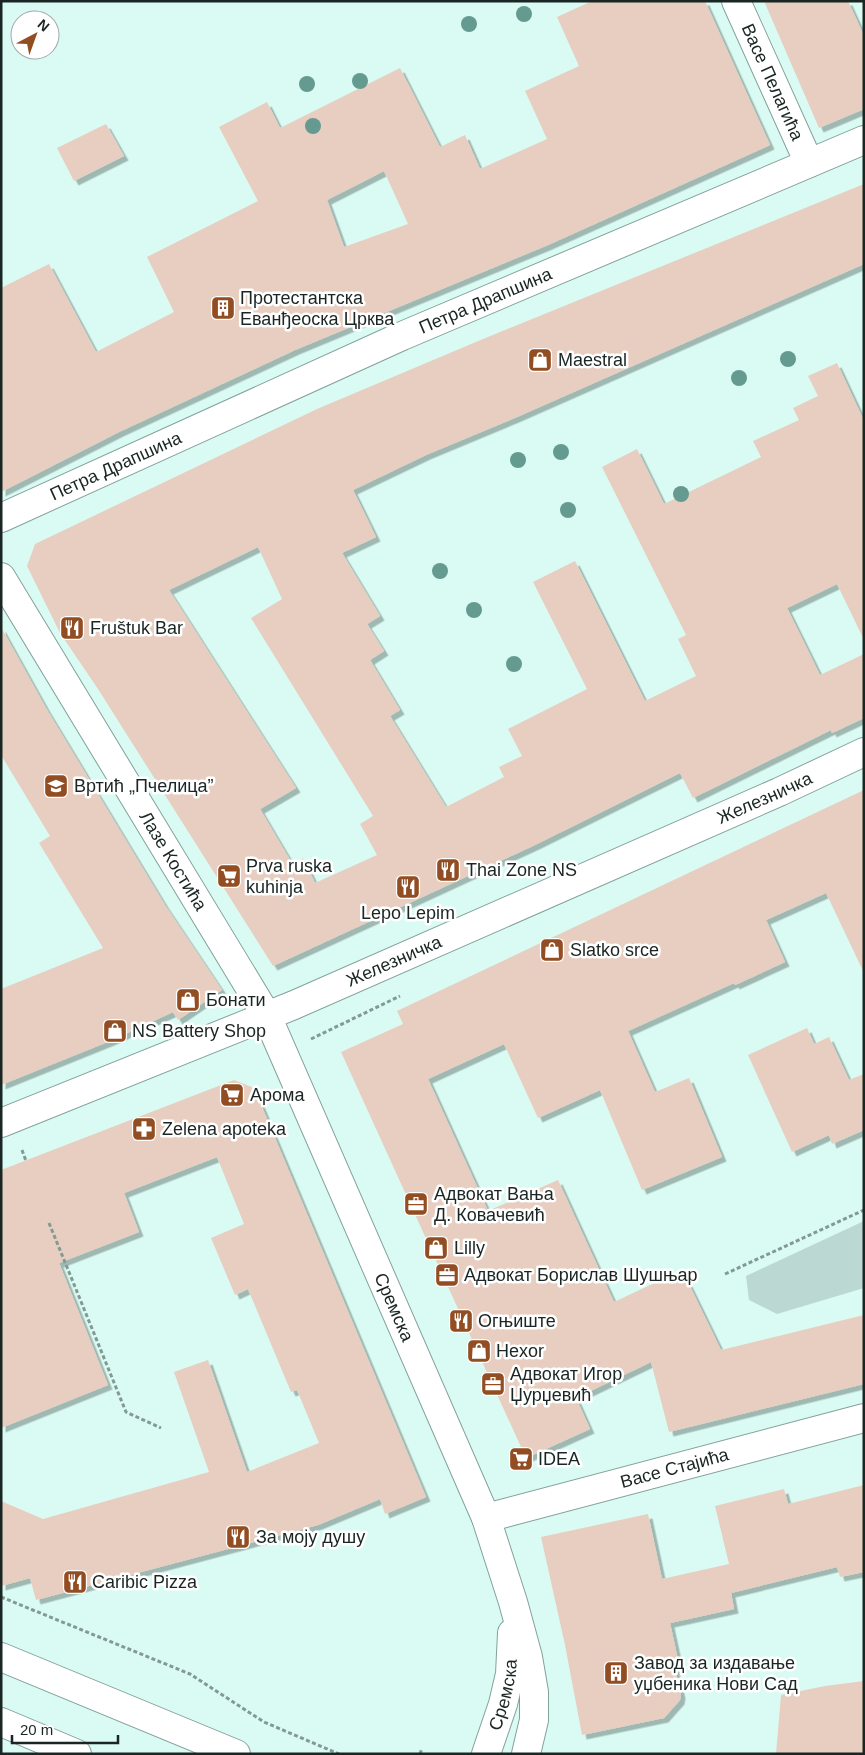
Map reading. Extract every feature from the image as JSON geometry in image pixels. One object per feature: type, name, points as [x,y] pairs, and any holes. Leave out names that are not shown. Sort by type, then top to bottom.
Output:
[{"type":"street","name":"Васе Пелагића","points":[[736,1],[809,163]]},
{"type":"street","name":"Петра Драпшина","points":[[1,518],[402,336],[864,140]]},
{"type":"street","name":"Лазе Костића","points":[[2,578],[267,1016]]},
{"type":"street","name":"Железничка","points":[[1,1124],[267,1016],[761,800],[864,752]]},
{"type":"street","name":"Сремска","points":[[267,1016],[486,1518],[513,1602],[528,1657],[534,1692],[534,1720],[526,1754]]},
{"type":"street","name":"Васе Стајића","points":[[486,1518],[864,1418]]},
{"type":"street","name":"Сремска","points":[[486,1754],[503,1704],[510,1674],[513,1602]]},
{"type":"street","points":[[1,1656],[236,1754]]},
{"type":"street","points":[[1,1722],[77,1754]]},
{"type":"path","points":[[22,1150],[26,1161]]},
{"type":"path","points":[[725,1274],[864,1210]]},
{"type":"path","points":[[50,1223],[126,1412],[161,1428]]},
{"type":"path","points":[[1,1597],[190,1674],[264,1722],[339,1754]]},
{"type":"path","points":[[420,1754],[422,1748]]},
{"type":"shaded area","points":[[864,1221],[864,1288],[777,1314],[749,1300],[746,1276]]},
{"type":"building","points":[[592,1],[705,1],[770,145],[548,245],[295,350],[119,432],[1,492],[1,288],[49,264],[96,352],[174,312],[147,257],[258,201],[219,127],[267,102],[280,128],[400,68],[440,147],[465,135],[480,169],[547,139],[525,91],[579,66],[557,17]],"holes":[[[384,171],[408,224],[344,247],[327,200]]]},
{"type":"building","points":[[764,1],[848,1],[864,36],[864,109],[819,128]]},
{"type":"building","points":[[106,124],[124,156],[74,181],[57,148]]},
{"type":"building","points":[[864,184],[864,264],[517,417],[426,455],[353,490],[376,537],[342,553],[380,616],[367,624],[384,651],[370,660],[400,710],[390,716],[446,807],[504,777],[499,767],[522,756],[508,729],[587,689],[533,582],[575,561],[645,701],[696,676],[678,639],[686,635],[602,467],[637,449],[664,504],[761,457],[753,441],[799,420],[793,408],[818,396],[808,376],[837,363],[864,421],[864,640],[837,584],[787,608],[820,675],[864,654],[864,718],[832,733],[831,730],[693,798],[680,773],[537,844],[273,966],[98,689],[60,633],[27,566],[35,544],[317,409],[483,339]],"holes":[[[258,547],[282,599],[251,618],[373,816],[360,824],[377,855],[315,883],[303,858],[293,865],[260,809],[296,788],[169,590]]]},
{"type":"building","points":[[1,627],[46,708],[165,905],[222,990],[178,1020],[173,1012],[110,1041],[1,1085],[1,989],[103,948],[39,843],[50,836],[1,755]]},
{"type":"building","points":[[864,790],[864,973],[826,893],[766,920],[785,962],[628,1031],[655,1092],[689,1078],[722,1157],[642,1190],[600,1090],[538,1118],[504,1044],[428,1079],[488,1211],[558,1180],[614,1302],[682,1270],[721,1350],[864,1315],[864,1384],[669,1432],[651,1362],[576,1398],[590,1429],[526,1458],[341,1052],[403,1024],[397,1011]]},
{"type":"building","points":[[807,1028],[814,1044],[829,1037],[849,1080],[864,1074],[864,1130],[832,1144],[829,1135],[792,1152],[748,1055]]},
{"type":"building","points":[[234,1080],[254,1088],[426,1497],[385,1514],[380,1499],[318,1525],[36,1600],[30,1578],[1,1586],[1,1501],[43,1519],[209,1472],[174,1372],[208,1360],[247,1472],[319,1443],[297,1390],[291,1392],[248,1289],[235,1295],[211,1238],[244,1224],[217,1157],[124,1193],[139,1232],[59,1263],[108,1385],[1,1428],[1,1170]]},
{"type":"building","points":[[864,1485],[864,1572],[840,1577],[837,1567],[731,1593],[734,1609],[670,1623],[678,1660],[673,1661],[681,1694],[680,1700],[664,1718],[582,1735],[565,1645],[541,1537],[648,1514],[662,1579],[729,1564],[715,1506],[784,1489],[788,1504]]},
{"type":"building","points":[[864,1681],[864,1754],[776,1754],[781,1695],[825,1686]]},
{"type":"place","name":"Протестантска Еванђеоска Црква","points":[[223,308]]},
{"type":"place","name":"Maestral","points":[[540,360]]},
{"type":"place","name":"Fruštuk Bar","points":[[72,628]]},
{"type":"place","name":"Вртић „Пчелица”","points":[[56,786]]},
{"type":"place","name":"Thai Zone NS","points":[[448,870]]},
{"type":"place","name":"Prva ruska kuhinja","points":[[229,876]]},
{"type":"place","name":"Lepo Lepim","points":[[408,887]]},
{"type":"place","name":"Slatko srce","points":[[552,950]]},
{"type":"place","name":"Бонати","points":[[188,1000]]},
{"type":"place","name":"NS Battery Shop","points":[[115,1031]]},
{"type":"place","name":"Арома","points":[[232,1095]]},
{"type":"place","name":"Zelena apoteka","points":[[144,1129]]},
{"type":"place","name":"Адвокат Вања Д. Ковачевић","points":[[416,1204]]},
{"type":"place","name":"Lilly","points":[[436,1248]]},
{"type":"place","name":"Адвокат Борислав Шушњар","points":[[447,1275]]},
{"type":"place","name":"Огњиште","points":[[461,1321]]},
{"type":"place","name":"Hexor","points":[[479,1351]]},
{"type":"place","name":"Адвокат Игор Џурџевић","points":[[493,1384]]},
{"type":"place","name":"IDEA","points":[[521,1459]]},
{"type":"place","name":"За моју душу","points":[[238,1537]]},
{"type":"place","name":"Caribic Pizza","points":[[75,1582]]},
{"type":"place","name":"Завод за издавање уџбеника Нови Сад","points":[[616,1673]]}]
